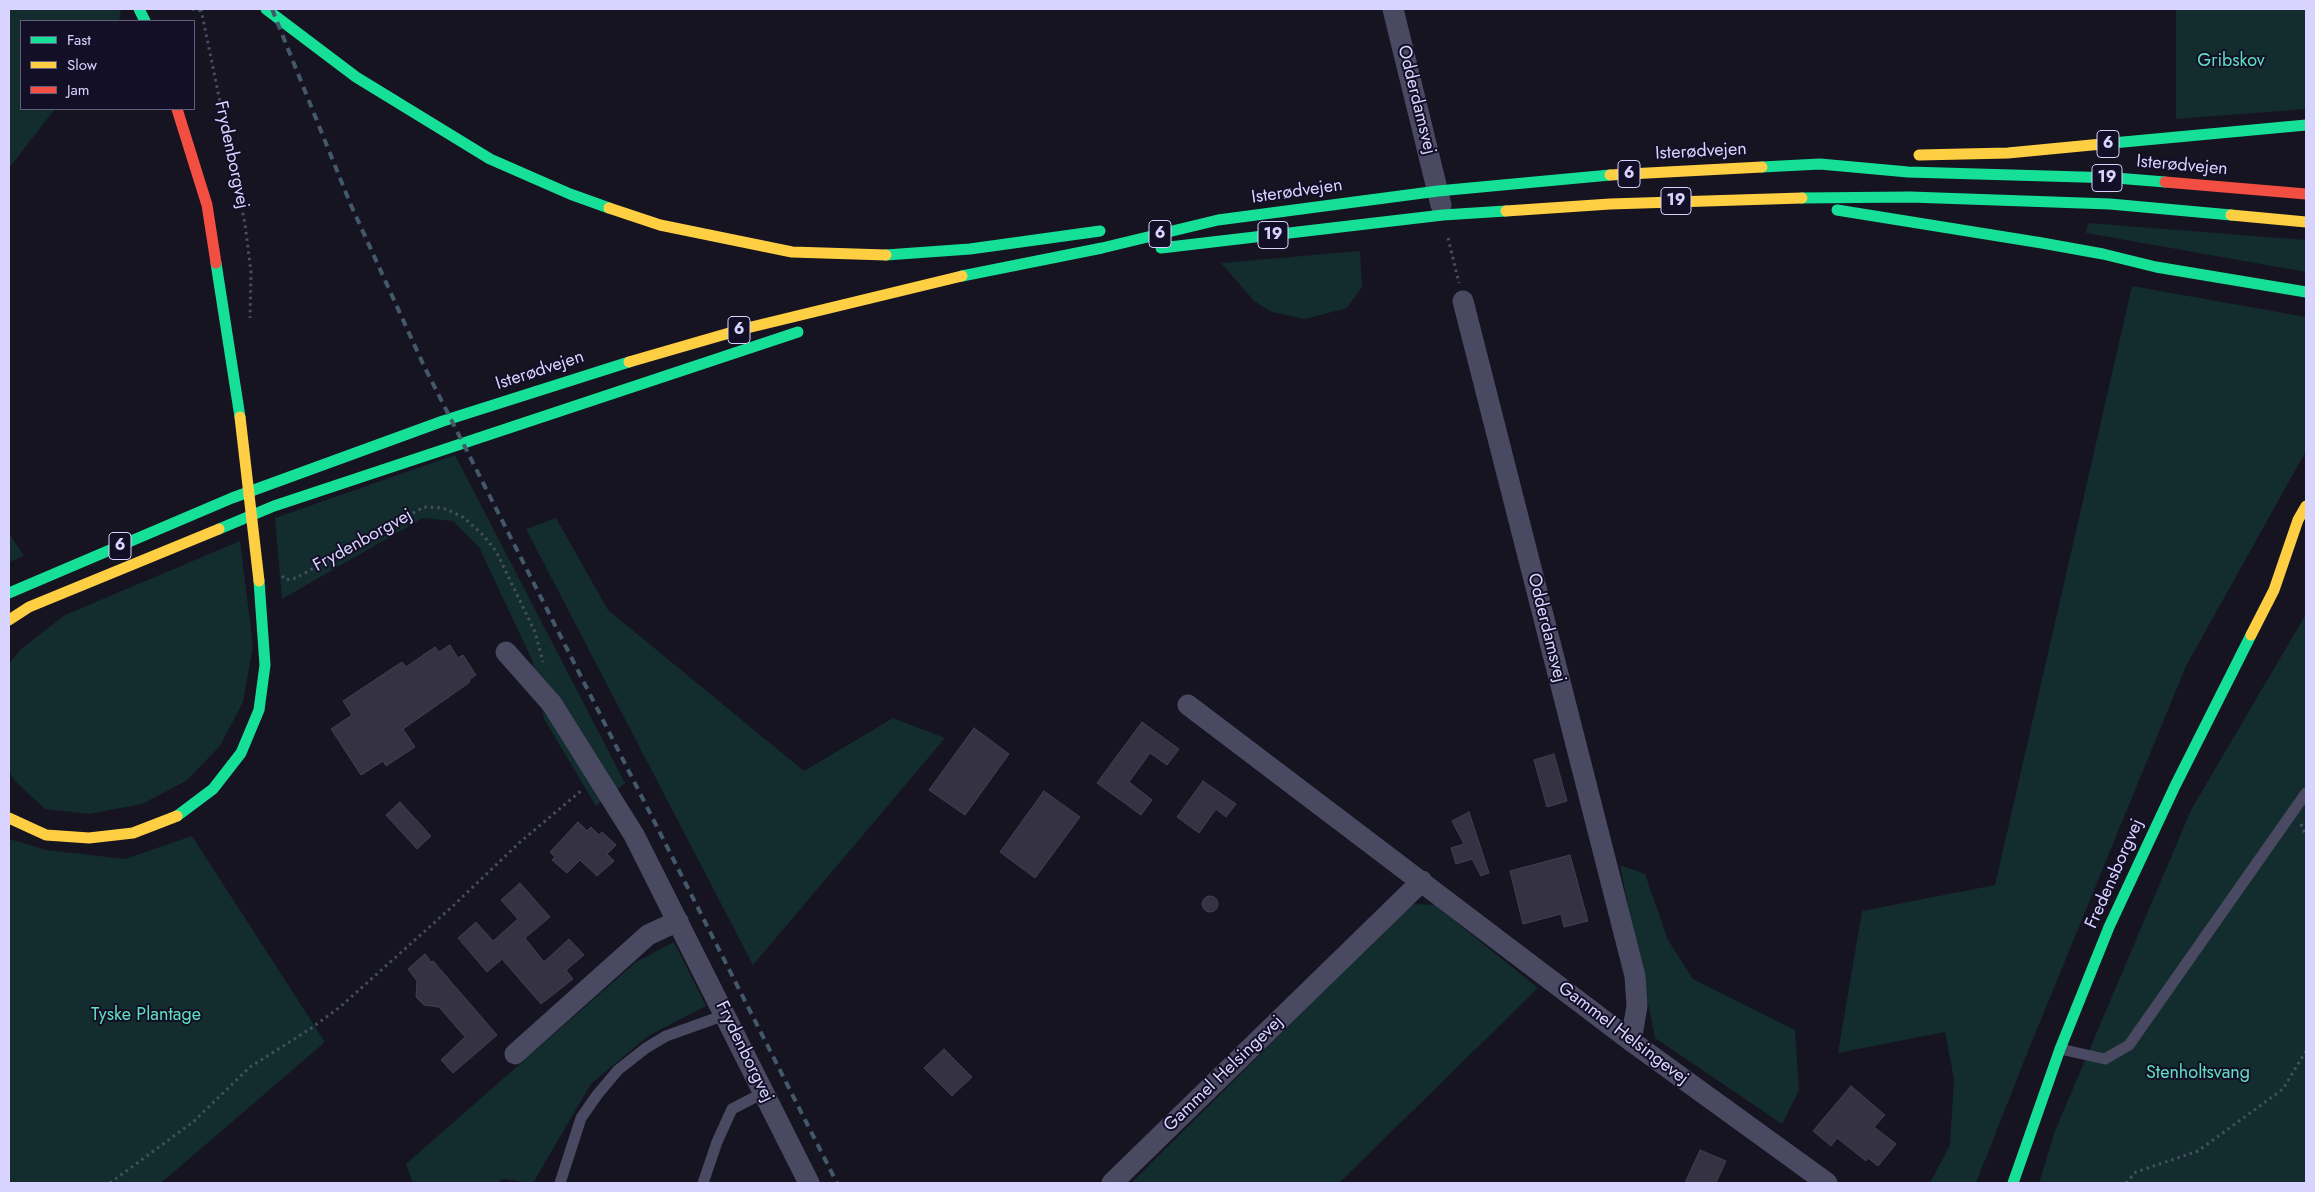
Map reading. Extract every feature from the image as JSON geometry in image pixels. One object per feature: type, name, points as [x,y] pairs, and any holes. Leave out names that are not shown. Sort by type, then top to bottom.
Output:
[{"type":"main road","points":[[266,9],[356,77],[490,159],[570,194],[660,225],[792,252],[901,256],[970,249],[1116,229]]},
{"type":"main road","points":[[9,818],[46,835],[89,838],[133,833],[176,816],[213,789],[241,753],[259,710],[265,665],[259,581],[240,418],[206,205],[177,110]]},
{"type":"main road","name":"6","points":[[1910,155],[2008,153],[2306,125]]},
{"type":"main road","name":"6","points":[[1820,164],[1877,157]]},
{"type":"main road","name":"Isterødvejen","points":[[9,593],[232,498],[450,419],[604,369],[743,329],[876,296],[974,273],[1102,248],[1218,220],[1438,191],[1579,177],[1820,164],[1908,172],[2116,178],[2306,194]]},
{"type":"main road","name":"Isterødvejen","points":[[1102,248],[1173,248],[1380,221],[1443,215],[1610,204],[1757,198],[1910,197],[2110,204],[2306,222]]},
{"type":"main road","points":[[1757,198],[2051,244],[2104,254],[2156,267],[2306,292]]},
{"type":"main road","points":[[1145,226],[1218,220]]},
{"type":"main road","points":[[9,620],[28,607],[274,506],[693,366],[795,334],[876,296]]},
{"type":"main road","name":"Fredensborgvej","points":[[2013,1183],[2060,1049],[2109,927],[2174,786],[2274,590],[2298,520],[2306,506]]},
{"type":"main road","name":"Fredensborgvej","points":[[2274,590],[2296,560]]},
{"type":"street","name":"Odderdamsvej","points":[[1393,9],[1443,215]]},
{"type":"street","name":"Odderdamsvej","points":[[1463,301],[1635,976],[1637,1006],[1631,1041]]},
{"type":"street","name":"Frydenborgvej","points":[[506,652],[552,704],[634,835],[809,1183]]},
{"type":"street","name":"Gammel Helsingevej","points":[[1188,705],[1631,1041],[1827,1183]]},
{"type":"street","name":"Gammel Helsingevej","points":[[1112,1183],[1422,881]]},
{"type":"street","points":[[515,1054],[648,935],[678,921]]},
{"type":"lane","points":[[2060,1049],[2105,1059],[2129,1045],[2306,793]]},
{"type":"lane","points":[[560,1183],[582,1118],[597,1095],[618,1070],[646,1048],[666,1036],[725,1015]]},
{"type":"lane","points":[[703,1183],[717,1142],[732,1109],[763,1092]]},
{"type":"path","points":[[192,9],[201,10]]},
{"type":"path","name":"Frydenborgvej","points":[[201,10],[245,224],[251,272],[250,320]]},
{"type":"path","points":[[1443,215],[1463,301]]},
{"type":"path","name":"Frydenborgvej","points":[[279,574],[286,580],[296,578],[424,507],[443,508],[462,517],[483,535],[496,551],[535,632],[545,669]]},
{"type":"path","points":[[110,1183],[193,1122],[250,1066],[310,1029],[340,1007],[454,905],[519,843],[564,804],[598,778]]},
{"type":"path","points":[[2126,1183],[2136,1172],[2198,1151],[2283,1089],[2306,1051]]},
{"type":"green space","points":[[9,9],[121,9],[119,20],[20,20],[20,110],[54,110],[9,168]]},
{"type":"green space","name":"Gribskov","points":[[2176,9],[2306,9],[2306,109],[2176,119]]},
{"type":"green space","points":[[2088,223],[2306,240],[2306,272],[2086,233]]},
{"type":"green space","points":[[1360,251],[1362,287],[1347,308],[1305,319],[1272,312],[1254,301],[1221,263]]},
{"type":"green space","points":[[2132,286],[2306,317],[2306,451],[2186,666],[1976,1183],[1930,1183],[1950,1145],[1954,1079],[1945,1032],[1838,1053],[1862,911],[1995,885]]},
{"type":"green space","points":[[455,455],[625,783],[596,806],[544,719],[532,660],[479,547],[453,521],[423,518],[282,599],[275,518]]},
{"type":"green space","points":[[556,518],[608,610],[804,771],[893,718],[945,738],[753,965],[526,529]]},
{"type":"green space","points":[[9,533],[24,556],[9,562]]},
{"type":"green space","points":[[240,541],[253,646],[243,702],[220,746],[186,781],[142,804],[89,814],[45,809],[14,780],[9,771],[9,664],[21,649],[65,615]]},
{"type":"green space","name":"Stenholtsvang","points":[[2306,614],[2306,1183],[2039,1183],[2055,1131],[2191,810]]},
{"type":"green space","name":"Tyske Plantage","points":[[192,836],[325,1042],[161,1183],[9,1183],[9,839],[47,850],[125,859]]},
{"type":"green space","points":[[1620,865],[1645,874],[1668,940],[1693,979],[1795,1030],[1799,1090],[1782,1124],[1655,1038]]},
{"type":"green space","points":[[1411,904],[1435,905],[1538,988],[1339,1183],[1131,1183]]},
{"type":"green space","points":[[674,942],[706,1006],[648,1036],[591,1084],[533,1183],[503,1179],[497,1183],[413,1183],[406,1164],[636,962]]},
{"type":"building","points":[[450,645],[458,658],[463,655],[476,675],[469,680],[470,682],[403,729],[415,747],[386,766],[383,761],[361,775],[331,729],[352,715],[343,701],[402,662],[406,667],[435,647],[439,652]]},
{"type":"building","points":[[1142,722],[1179,749],[1167,765],[1150,753],[1129,782],[1152,800],[1141,815],[1097,783]]},
{"type":"building","points":[[974,728],[1009,754],[965,815],[929,790]]},
{"type":"building","points":[[1554,754],[1567,801],[1547,807],[1534,760]]},
{"type":"building","points":[[1203,781],[1236,804],[1226,817],[1216,809],[1199,833],[1177,817]]},
{"type":"building","points":[[1044,791],[1080,817],[1035,878],[1000,852]]},
{"type":"building","points":[[400,802],[431,836],[417,849],[386,815]]},
{"type":"building","points":[[1469,812],[1489,873],[1481,876],[1472,859],[1456,864],[1451,848],[1464,844],[1452,821]]},
{"type":"building","points":[[578,822],[587,831],[591,827],[599,835],[602,832],[616,845],[607,854],[614,861],[597,876],[580,860],[567,873],[552,860],[555,857],[550,852]]},
{"type":"building","points":[[1570,855],[1588,921],[1564,927],[1561,914],[1523,924],[1510,871]]},
{"type":"building","points":[[520,883],[550,917],[525,938],[544,962],[569,939],[584,955],[566,970],[573,979],[541,1004],[502,959],[487,972],[458,938],[476,922],[493,941],[518,919],[501,900]]},
{"type":"building","points":[[1207,896],[1213,896],[1218,901],[1216,910],[1207,912],[1202,907],[1202,901]]},
{"type":"building","points":[[425,954],[497,1035],[453,1073],[441,1060],[465,1037],[439,1007],[424,1005],[416,997],[417,981],[408,969]]},
{"type":"building","points":[[944,1049],[972,1077],[952,1096],[924,1068]]},
{"type":"building","points":[[1851,1086],[1885,1115],[1874,1127],[1896,1144],[1878,1166],[1868,1158],[1866,1161],[1837,1138],[1831,1146],[1813,1131]]},
{"type":"building","points":[[1700,1150],[1726,1161],[1716,1183],[1685,1183]]},
{"type":"railway","points":[[272,9],[350,203],[424,366],[837,1183]]},
{"type":"traffic: fast","points":[[139,9],[144,20]]},
{"type":"traffic: fast","points":[[266,9],[356,77],[490,159],[570,194],[609,208]]},
{"type":"traffic: fast","points":[[2102,144],[2306,125]]},
{"type":"traffic: fast","points":[[1762,167],[1820,164],[1908,172],[2116,178],[2165,182]]},
{"type":"traffic: fast","points":[[962,276],[1102,248],[1218,220],[1438,191],[1610,175]]},
{"type":"traffic: fast","points":[[1802,198],[1910,197],[2110,204],[2231,215]]},
{"type":"traffic: fast","points":[[1837,210],[2042,243],[2103,254],[2156,267],[2306,292]]},
{"type":"traffic: fast","points":[[1161,248],[1443,215],[1506,211]]},
{"type":"traffic: fast","points":[[886,255],[970,249],[1100,231]]},
{"type":"traffic: fast","points":[[216,263],[240,417]]},
{"type":"traffic: fast","points":[[219,529],[274,506],[798,332]]},
{"type":"traffic: fast","points":[[9,593],[232,498],[443,421],[629,362]]},
{"type":"traffic: fast","points":[[177,816],[213,789],[241,753],[259,710],[265,665],[259,581]]},
{"type":"traffic: fast","points":[[2013,1183],[2060,1049],[2109,927],[2175,786],[2251,635]]},
{"type":"traffic: slow","points":[[1919,155],[2008,153],[2102,144]]},
{"type":"traffic: slow","points":[[1610,175],[1762,167]]},
{"type":"traffic: slow","points":[[1506,211],[1610,204],[1802,198]]},
{"type":"traffic: slow","points":[[609,208],[660,225],[792,252],[886,255]]},
{"type":"traffic: slow","points":[[2231,215],[2306,222]]},
{"type":"traffic: slow","points":[[629,362],[743,329],[962,276]]},
{"type":"traffic: slow","points":[[240,417],[259,581]]},
{"type":"traffic: slow","points":[[2251,635],[2274,590],[2298,520],[2306,506]]},
{"type":"traffic: slow","points":[[9,620],[29,607],[219,529]]},
{"type":"traffic: slow","points":[[9,818],[46,835],[89,838],[133,833],[177,816]]},
{"type":"traffic: jam","points":[[177,110],[207,205],[216,263]]},
{"type":"traffic: jam","points":[[2165,182],[2306,194]]}]
